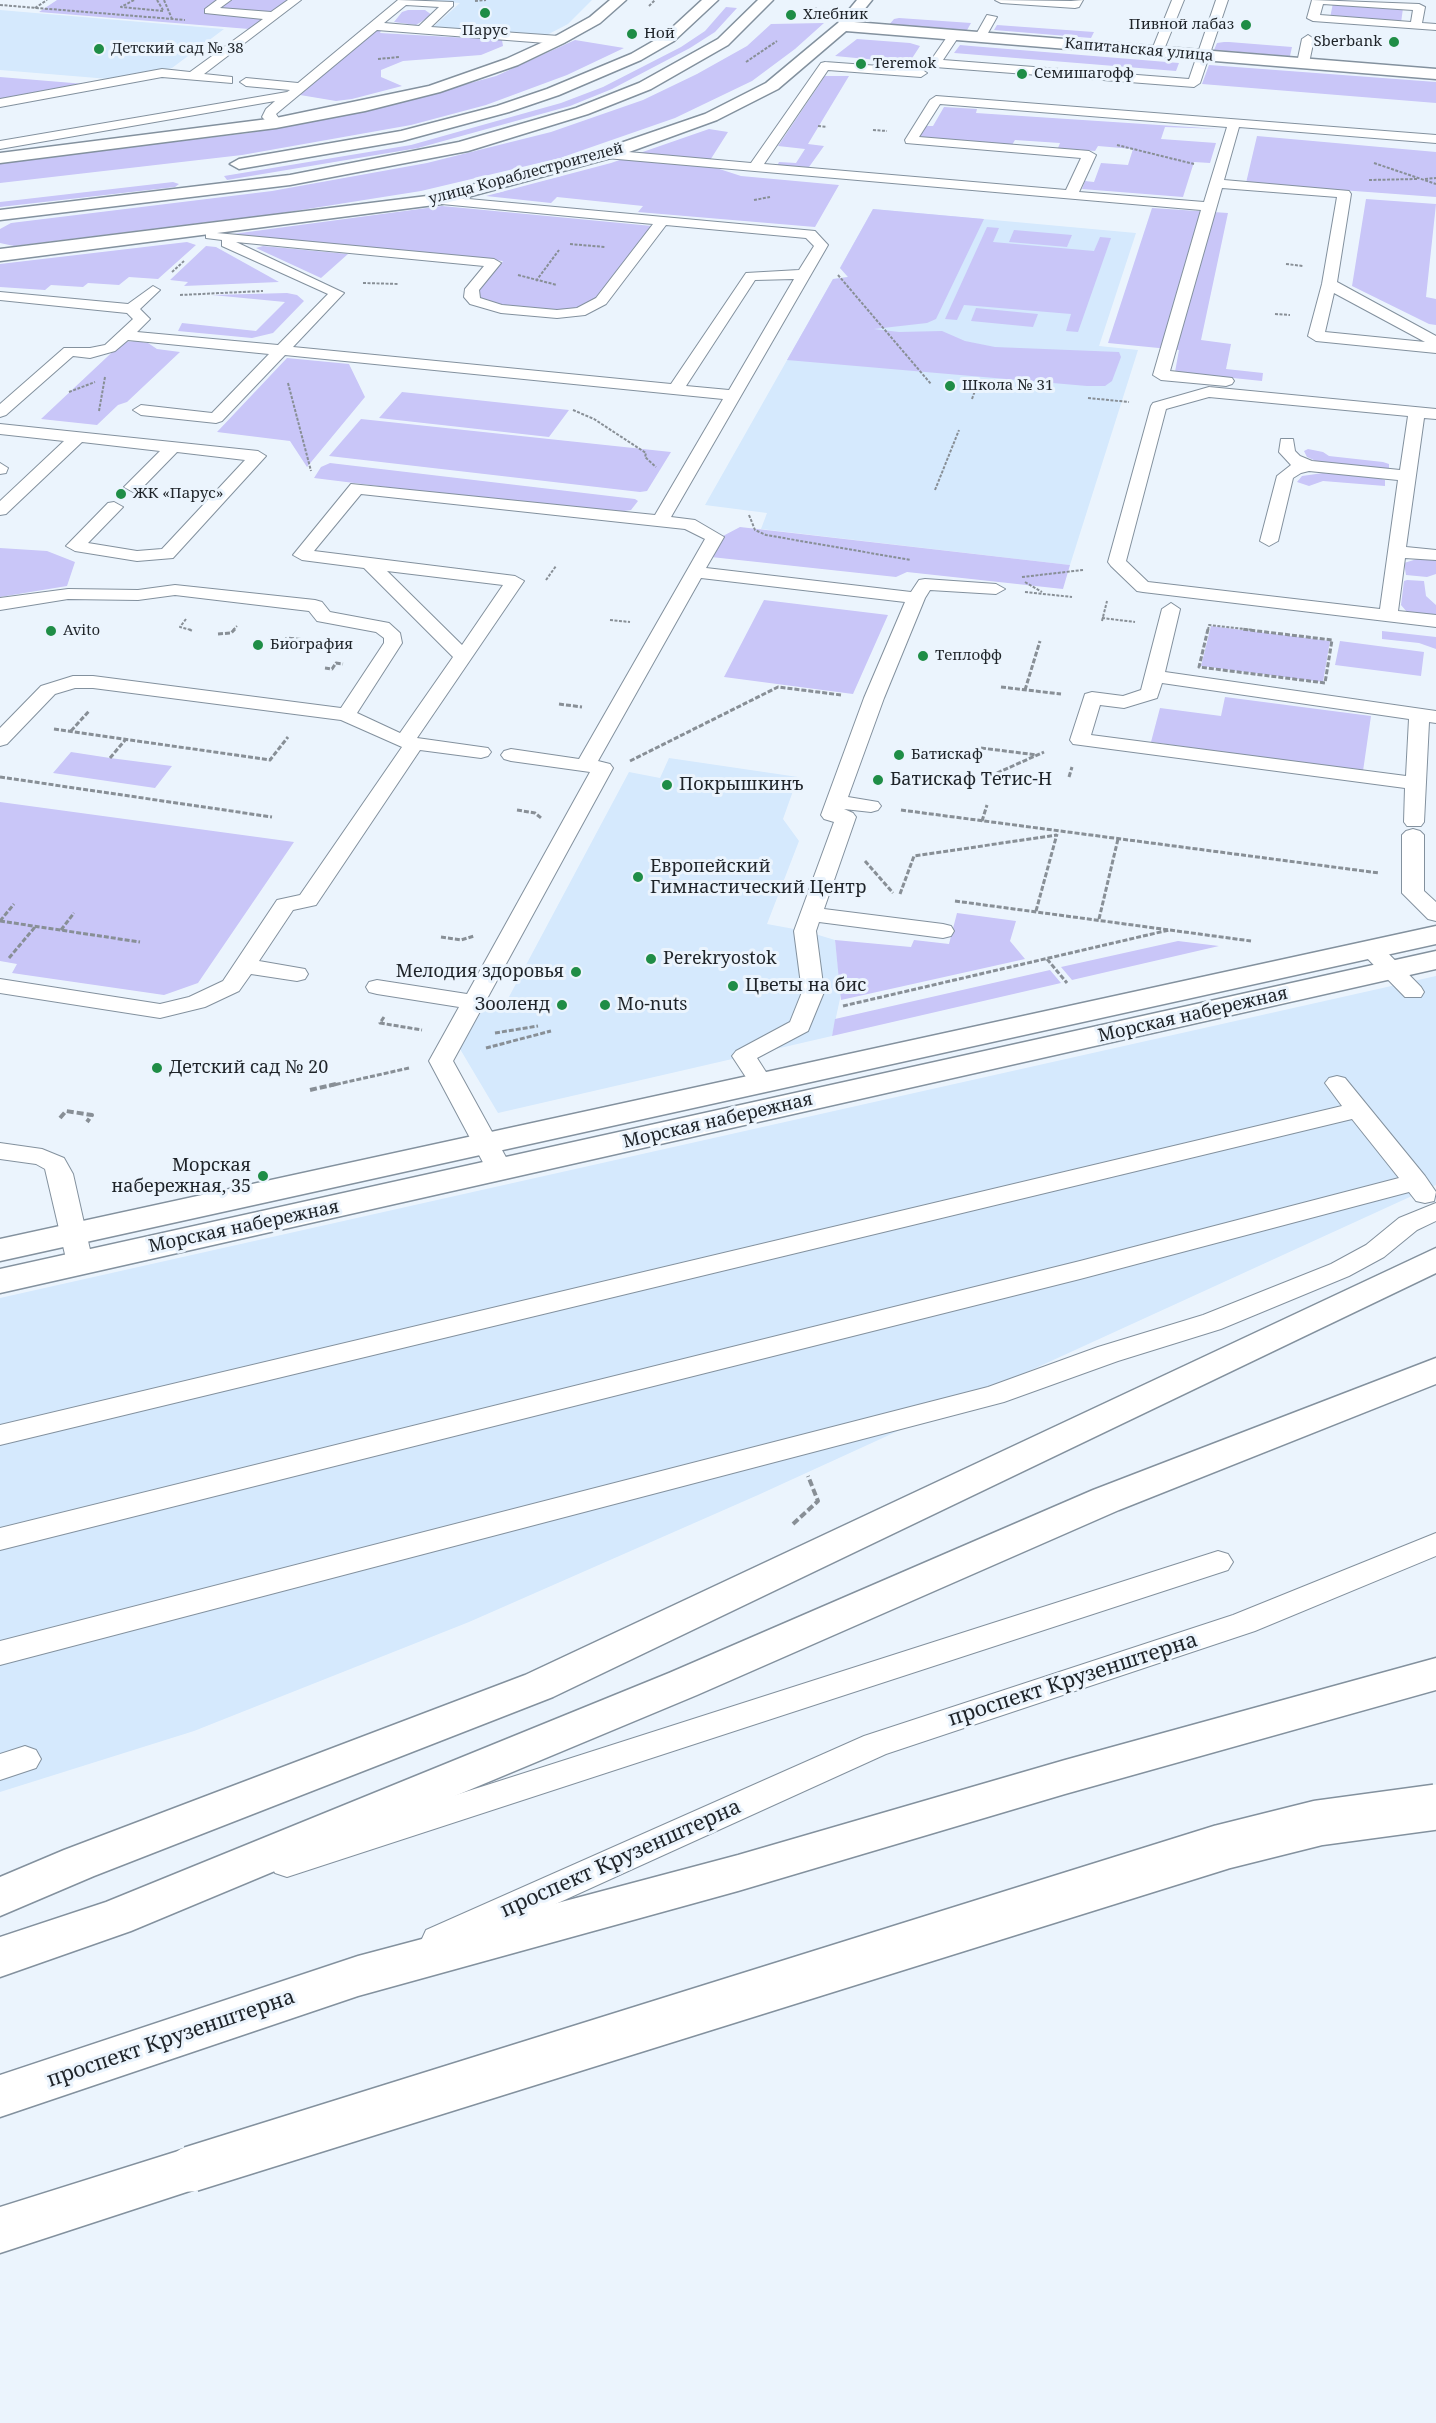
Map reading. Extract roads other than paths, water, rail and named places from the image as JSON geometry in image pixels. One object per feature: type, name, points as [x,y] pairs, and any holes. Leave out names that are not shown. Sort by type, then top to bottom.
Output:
[{"type":"main road","points":[[0,158],[276,123],[365,106],[434,89],[512,62],[559,40],[595,20],[619,0]]},
{"type":"main road","points":[[218,168],[402,136],[523,102],[636,57],[677,33],[711,0]]},
{"type":"main road","points":[[0,215],[207,191],[419,158],[571,114],[626,94],[699,57],[742,26],[766,0]]},
{"type":"main road","name":"улица Кораблестроителей","points":[[0,255],[206,233],[436,200],[606,154],[711,117],[772,86],[843,27],[865,0]]},
{"type":"main road","name":"Капитанская улица","points":[[843,27],[1436,74]]},
{"type":"main road","points":[[194,171],[205,176],[211,183],[207,191]]},
{"type":"main road","name":"Морская набережная","points":[[493,1156],[760,1083],[1392,971],[1436,935]]},
{"type":"main road","name":"Морская набережная","points":[[0,1250],[76,1248],[493,1156],[1392,971],[1436,960]]},
{"type":"main road","name":"Морская набережная","points":[[0,1281],[76,1248]]},
{"type":"main road","points":[[0,1897],[79,1863],[539,1686],[1436,1259]]},
{"type":"main road","points":[[0,1956],[116,1918],[683,1684],[1106,1500],[1436,1370]]},
{"type":"main road","points":[[358,1976],[738,1873],[1436,1674]]},
{"type":"main road","points":[[0,2230],[1222,1847],[1318,1823],[1436,1808]]},
{"type":"main road","name":"проспект Крузенштерна","points":[[0,2096],[358,1976]]},
{"type":"lane","points":[[225,0],[209,11],[273,16]]},
{"type":"lane","points":[[193,76],[295,0]]},
{"type":"lane","points":[[1000,2],[1075,5],[1077,0]]},
{"type":"lane","points":[[1157,52],[1178,0]]},
{"type":"lane","points":[[1179,119],[1205,56],[1222,0]]},
{"type":"lane","points":[[1303,63],[1319,0],[1419,7],[1416,26]]},
{"type":"lane","points":[[276,123],[268,117],[270,112],[404,1],[449,4],[421,30]]},
{"type":"lane","points":[[980,38],[991,17]]},
{"type":"lane","points":[[374,26],[559,40]]},
{"type":"lane","points":[[1311,28],[1436,27]]},
{"type":"lane","points":[[952,36],[935,63],[1189,95]]},
{"type":"lane","points":[[755,167],[825,66],[921,73]]},
{"type":"lane","points":[[0,103],[162,74],[228,80]]},
{"type":"lane","points":[[246,82],[296,91]]},
{"type":"lane","points":[[0,145],[296,91]]},
{"type":"lane","points":[[1071,195],[1089,155],[911,140],[936,100],[1436,140]]},
{"type":"lane","points":[[1234,124],[1161,375],[1238,389],[1416,414],[1436,414]]},
{"type":"lane","points":[[606,154],[1209,207]]},
{"type":"lane","points":[[1216,183],[1344,194],[1329,284],[1316,336],[1436,348]]},
{"type":"lane","points":[[436,200],[810,234],[821,245],[660,521]]},
{"type":"lane","points":[[206,233],[494,264],[472,289],[471,297],[481,305],[569,314],[597,305],[606,296],[663,220]]},
{"type":"lane","points":[[141,410],[216,418],[337,293],[206,233]]},
{"type":"lane","points":[[675,390],[750,276],[805,274]]},
{"type":"lane","points":[[1329,284],[1436,342]]},
{"type":"lane","points":[[131,309],[150,293]]},
{"type":"lane","points":[[0,296],[131,309],[142,319],[110,348],[90,353],[69,351],[0,412]]},
{"type":"lane","points":[[125,335],[732,396]]},
{"type":"lane","points":[[1436,400],[1238,389],[1209,392],[1159,406],[1117,562],[1143,587],[1436,621]]},
{"type":"lane","points":[[1388,615],[1416,414]]},
{"type":"lane","points":[[0,429],[258,456],[167,554],[137,556],[75,546],[114,507]]},
{"type":"lane","points":[[0,510],[86,438]]},
{"type":"lane","points":[[1287,442],[1287,452],[1293,460],[1309,466],[1407,476]]},
{"type":"lane","points":[[133,487],[173,447]]},
{"type":"lane","points":[[1269,542],[1285,476],[1294,469],[1309,466]]},
{"type":"lane","points":[[0,986],[160,1011],[197,1002],[231,986],[285,905],[308,900],[410,742],[462,656],[515,581],[302,555],[357,488],[689,524],[715,537],[585,766]]},
{"type":"lane","points":[[1397,552],[1436,555]]},
{"type":"lane","points":[[369,563],[462,656]]},
{"type":"lane","points":[[694,572],[916,598]]},
{"type":"lane","points":[[760,1083],[744,1056],[800,1026],[813,992],[805,931],[846,817],[831,815],[874,699],[916,598],[925,584],[996,588]]},
{"type":"lane","points":[[0,604],[68,594],[138,595],[175,590],[315,606],[324,617],[373,624],[389,632],[393,643],[346,715]]},
{"type":"lane","points":[[1171,609],[1150,694],[1124,702],[1092,698],[1080,740],[1416,783]]},
{"type":"lane","points":[[1154,676],[1427,723],[1416,783],[1411,878],[1413,892],[1436,914]]},
{"type":"lane","points":[[0,740],[48,690],[64,684],[83,681],[346,715],[410,742],[481,752]]},
{"type":"lane","points":[[493,1156],[441,1060],[603,768],[511,755]]},
{"type":"lane","points":[[836,802],[871,806]]},
{"type":"lane","points":[[811,914],[943,931]]},
{"type":"lane","points":[[244,966],[297,974]]},
{"type":"lane","points":[[377,987],[474,1002]]},
{"type":"lane","points":[[0,1653],[994,1395],[1108,1354],[1212,1322],[1341,1270],[1375,1251],[1408,1224],[1436,1210],[1337,1083]]},
{"type":"lane","points":[[0,1435],[1358,1110]]},
{"type":"lane","points":[[0,1150],[42,1157],[55,1164],[60,1174],[76,1248]]},
{"type":"lane","points":[[0,1539],[1057,1276],[1416,1182]]},
{"type":"lane","name":"проспект Крузенштерна","points":[[358,1976],[875,1745],[1244,1623],[1436,1544]]},
{"type":"lane","points":[[116,1918],[1218,1562]]},
{"type":"place","name":"Парус","points":[[485,13]]},
{"type":"place","name":"Хлебник","points":[[791,15]]},
{"type":"place","name":"Пивной лабаз","points":[[1246,25]]},
{"type":"place","name":"Ной","points":[[632,34]]},
{"type":"place","name":"Sberbank","points":[[1394,42]]},
{"type":"place","name":"Детский сад № 38","points":[[99,49]]},
{"type":"place","name":"Teremok","points":[[861,64]]},
{"type":"place","name":"Семишагофф","points":[[1022,74]]},
{"type":"place","name":"Школа № 31","points":[[950,386]]},
{"type":"place","name":"ЖК «Парус»","points":[[121,494]]},
{"type":"place","name":"Avito","points":[[51,631]]},
{"type":"place","name":"Биография","points":[[258,645]]},
{"type":"place","name":"Теплофф","points":[[923,656]]},
{"type":"place","name":"Батискаф","points":[[899,755]]},
{"type":"place","name":"Батискаф Тетис-Н","points":[[878,780]]},
{"type":"place","name":"Покрышкинъ","points":[[667,785]]},
{"type":"place","name":"Европейский Гимнастический Центр","points":[[638,877]]},
{"type":"place","name":"Perekryostok","points":[[651,959]]},
{"type":"place","name":"Мелодия здоровья","points":[[576,972]]},
{"type":"place","name":"Цветы на бис","points":[[733,986]]},
{"type":"place","name":"Зооленд","points":[[562,1005]]},
{"type":"place","name":"Mo-nuts","points":[[605,1005]]},
{"type":"place","name":"Детский сад № 20","points":[[157,1068]]},
{"type":"place","name":"Морская набережная, 35","points":[[263,1176]]}]
